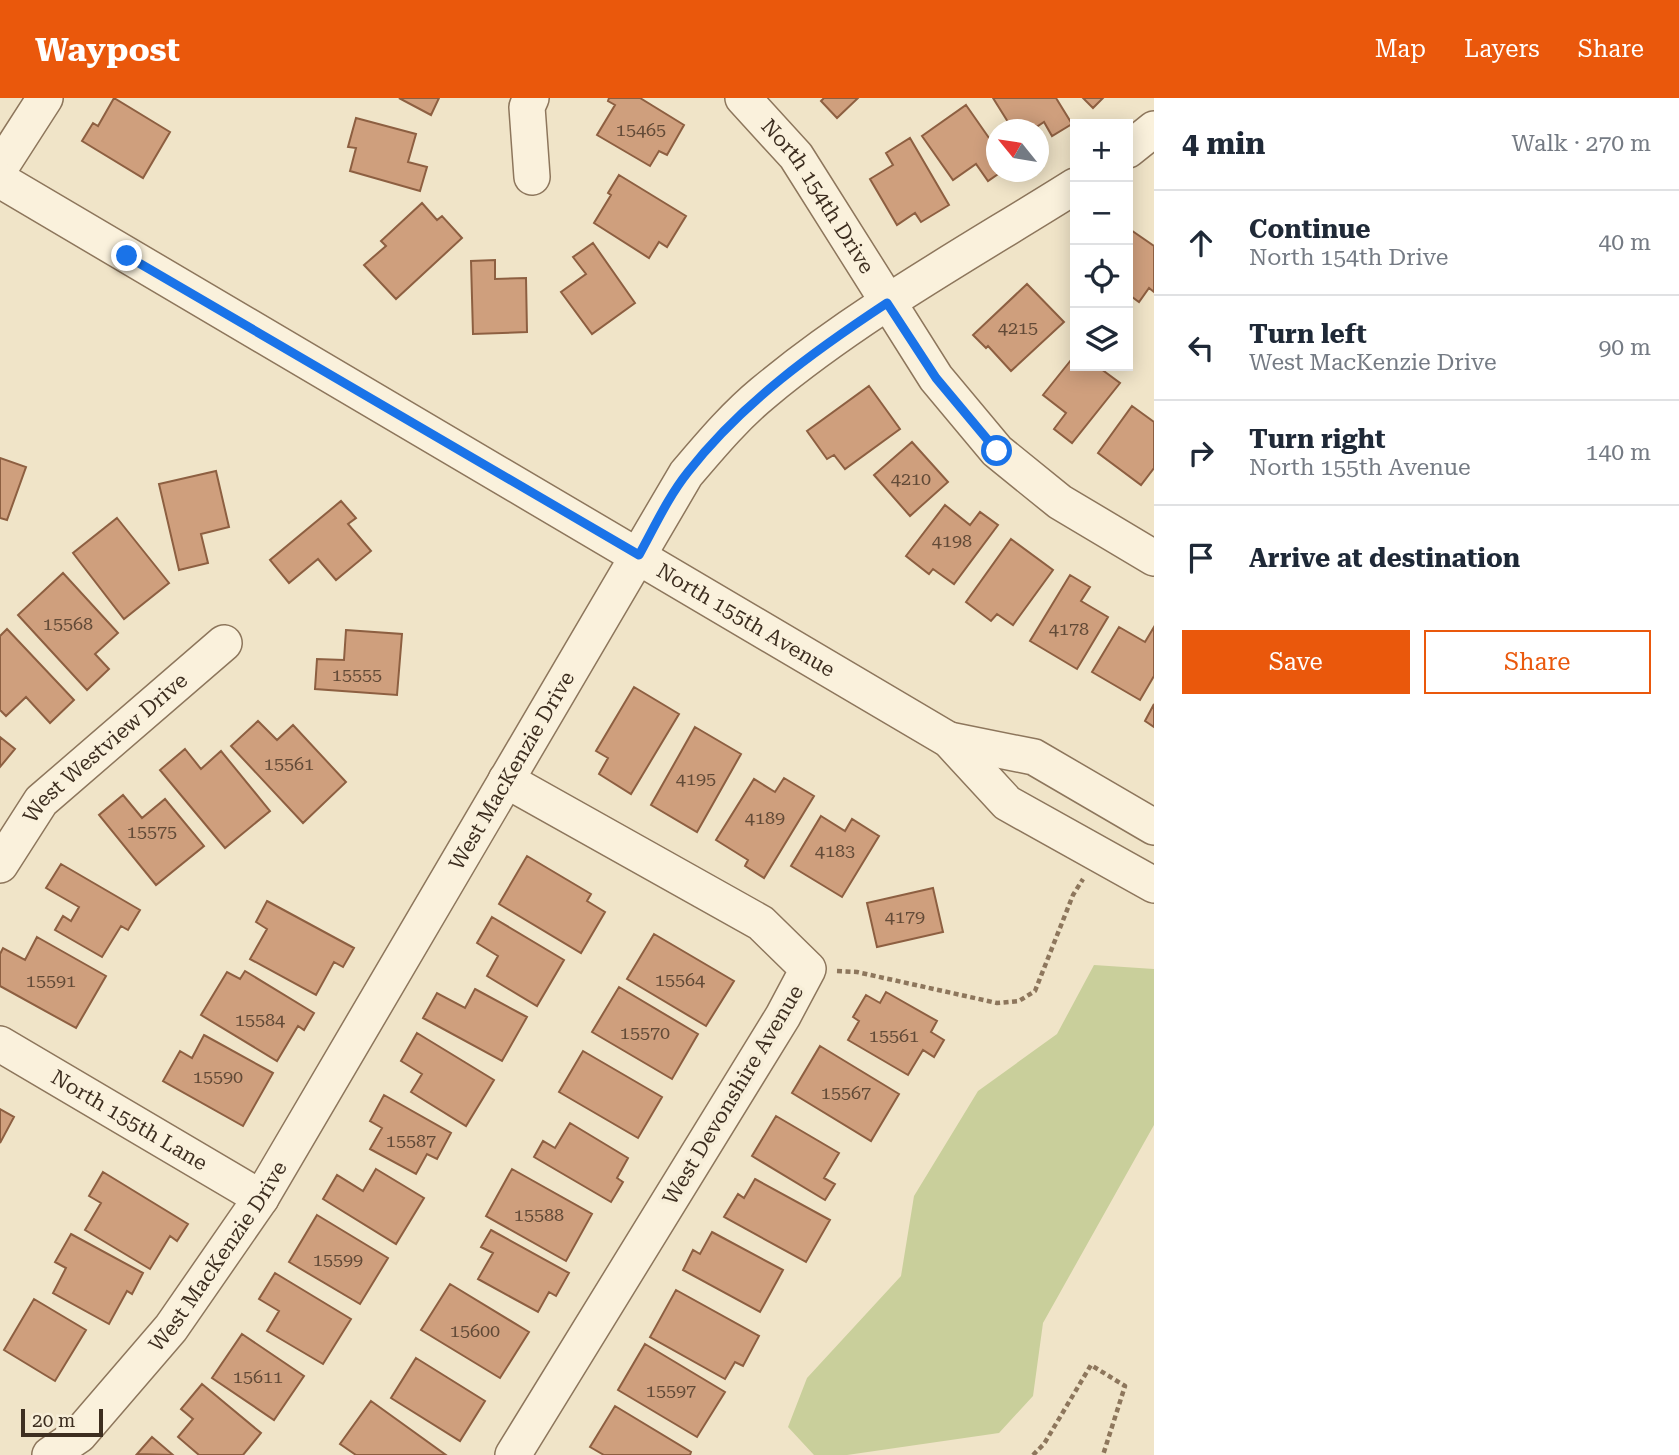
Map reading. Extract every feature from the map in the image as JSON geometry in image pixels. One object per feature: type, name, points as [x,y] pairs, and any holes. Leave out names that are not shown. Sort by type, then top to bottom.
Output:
[{"type":"street","points":[[0,168],[45,98]]},
{"type":"street","points":[[531,98],[527,107],[532,177]]},
{"type":"street","name":"North 154th Drive","points":[[743,98],[796,156],[936,378],[997,451],[1060,502],[1154,558]]},
{"type":"street","points":[[1133,146],[1154,129]]},
{"type":"street","name":"North 155th Avenue","points":[[0,180],[949,740],[1007,803],[1154,885]]},
{"type":"street","name":"West MacKenzie Drive","points":[[50,1455],[79,1435],[171,1328],[261,1198],[686,474],[722,432],[762,394],[836,337],[1070,189]]},
{"type":"street","name":"West Westview Drive","points":[[0,865],[41,801],[224,643]]},
{"type":"street","name":"North 155th Avenue","points":[[949,740],[1034,757],[1154,827]]},
{"type":"street","name":"West Devonshire Avenue","points":[[506,780],[761,923],[808,969],[783,1016],[513,1455]]},
{"type":"street","name":"North 155th Lane","points":[[0,1044],[261,1198]]},
{"type":"path","points":[[808,969],[857,972],[997,1003],[1018,1001],[1035,991],[1073,895],[1098,854]]},
{"type":"path","points":[[1033,1455],[1044,1444],[1091,1365],[1125,1386],[1103,1455]]},
{"type":"green space","points":[[1094,965],[1154,969],[1154,1125],[1043,1323],[1033,1396],[999,1433],[847,1455],[814,1455],[788,1427],[807,1378],[901,1276],[914,1196],[978,1091],[1057,1034]]},
{"type":"building","points":[[114,98],[170,132],[143,178],[82,141],[93,123],[98,126]]},
{"type":"building","points":[[399,98],[439,98],[431,115]]},
{"type":"building","points":[[609,98],[640,98],[684,125],[667,155],[659,151],[650,166],[597,135],[615,105],[608,101]]},
{"type":"building","points":[[824,98],[858,98],[837,118],[821,101]]},
{"type":"building","points":[[993,98],[1056,98],[1070,125],[1052,136],[1049,119],[1006,119]]},
{"type":"building","points":[[1083,98],[1103,98],[1093,108]]},
{"type":"building","points":[[966,105],[986,134],[986,178],[976,164],[953,180],[922,136]]},
{"type":"building","points":[[356,118],[416,134],[408,162],[427,167],[420,191],[350,171],[356,148],[348,147]]},
{"type":"building","points":[[910,138],[949,205],[921,222],[915,213],[897,225],[870,179],[893,165],[886,153]]},
{"type":"building","points":[[619,175],[686,216],[667,247],[659,242],[649,258],[594,223],[611,195],[608,193]]},
{"type":"building","points":[[422,203],[437,220],[442,216],[462,238],[396,299],[364,265],[386,246],[381,241]]},
{"type":"building","points":[[1133,231],[1154,246],[1154,292],[1149,288],[1139,302],[1133,298]]},
{"type":"building","points":[[593,243],[635,303],[592,334],[561,292],[586,274],[573,257]]},
{"type":"building","points":[[495,260],[495,279],[526,278],[527,332],[473,334],[471,261]]},
{"type":"building","points":[[1027,284],[1064,322],[1011,371],[988,346],[986,348],[973,335]]},
{"type":"building","points":[[1070,361],[1070,371],[1104,371],[1120,383],[1072,443],[1054,429],[1066,413],[1043,395]]},
{"type":"building","points":[[869,386],[900,429],[845,469],[834,455],[827,459],[807,431]]},
{"type":"building","points":[[1132,406],[1154,422],[1154,468],[1141,485],[1098,453]]},
{"type":"building","points":[[912,442],[948,482],[910,516],[874,475]]},
{"type":"building","points":[[0,458],[26,467],[7,520],[0,518]]},
{"type":"building","points":[[216,471],[229,527],[201,534],[208,563],[179,570],[159,484]]},
{"type":"building","points":[[341,501],[356,518],[348,524],[371,551],[336,580],[318,559],[289,583],[270,560]]},
{"type":"building","points":[[945,505],[970,525],[980,512],[998,525],[954,584],[933,569],[929,574],[906,556]]},
{"type":"building","points":[[117,518],[169,583],[124,619],[73,553]]},
{"type":"building","points":[[1011,539],[1053,570],[1013,625],[997,614],[991,621],[966,602]]},
{"type":"building","points":[[63,573],[118,633],[95,654],[109,669],[87,690],[18,615]]},
{"type":"building","points":[[1070,575],[1090,587],[1081,601],[1108,617],[1077,669],[1030,641]]},
{"type":"building","points":[[1119,627],[1145,642],[1154,627],[1154,676],[1140,700],[1092,672]]},
{"type":"building","points":[[7,629],[74,700],[50,723],[26,697],[6,716],[0,710],[0,636]]},
{"type":"building","points":[[346,630],[402,634],[397,695],[315,689],[317,659],[344,660]]},
{"type":"building","points":[[634,687],[679,714],[631,794],[599,774],[608,758],[596,751]]},
{"type":"building","points":[[1154,704],[1154,727],[1145,721]]},
{"type":"building","points":[[258,721],[277,740],[293,725],[346,782],[303,823],[231,746]]},
{"type":"building","points":[[695,727],[741,754],[697,832],[651,805]]},
{"type":"building","points":[[0,737],[15,749],[0,767]]},
{"type":"building","points":[[185,749],[201,769],[221,751],[270,811],[225,848],[160,770]]},
{"type":"building","points":[[784,778],[814,796],[764,878],[745,866],[748,860],[716,840],[754,779],[775,792]]},
{"type":"building","points":[[123,795],[142,818],[165,799],[204,846],[156,885],[99,815]]},
{"type":"building","points":[[821,816],[845,831],[852,819],[879,836],[842,897],[791,866]]},
{"type":"building","points":[[527,856],[591,894],[587,901],[605,912],[581,953],[499,904]]},
{"type":"building","points":[[61,864],[140,910],[128,930],[121,926],[102,957],[55,930],[63,916],[71,921],[79,907],[46,888]]},
{"type":"building","points":[[933,888],[943,932],[877,947],[867,903]]},
{"type":"building","points":[[267,901],[354,948],[343,967],[334,962],[316,995],[250,959],[267,929],[256,922]]},
{"type":"building","points":[[492,917],[564,960],[537,1006],[487,976],[498,956],[477,943]]},
{"type":"building","points":[[654,934],[734,981],[706,1026],[627,979]]},
{"type":"building","points":[[37,937],[106,976],[76,1028],[0,986],[0,954],[3,948],[25,960]]},
{"type":"building","points":[[245,971],[314,1013],[304,1030],[298,1026],[277,1061],[201,1015],[227,972],[240,979]]},
{"type":"building","points":[[619,987],[698,1034],[672,1079],[592,1032]]},
{"type":"building","points":[[475,989],[527,1017],[502,1061],[423,1018],[437,993],[465,1008]]},
{"type":"building","points":[[886,992],[937,1021],[931,1032],[944,1040],[934,1057],[923,1050],[908,1075],[848,1040],[859,1021],[853,1017],[866,995],[880,1003]]},
{"type":"building","points":[[417,1033],[494,1080],[466,1126],[411,1092],[422,1074],[401,1061]]},
{"type":"building","points":[[204,1035],[273,1073],[243,1126],[163,1081],[180,1051],[192,1058]]},
{"type":"building","points":[[820,1046],[899,1094],[871,1141],[792,1093]]},
{"type":"building","points":[[583,1051],[662,1097],[638,1138],[559,1092]]},
{"type":"building","points":[[384,1095],[451,1133],[437,1159],[427,1154],[416,1174],[370,1149],[382,1128],[370,1121]]},
{"type":"building","points":[[0,1109],[14,1117],[0,1143]]},
{"type":"building","points":[[776,1116],[839,1153],[824,1178],[835,1184],[825,1200],[752,1156]]},
{"type":"building","points":[[570,1123],[628,1158],[617,1178],[623,1182],[611,1202],[534,1157],[543,1141],[555,1148]]},
{"type":"building","points":[[376,1169],[424,1198],[396,1244],[323,1199],[337,1175],[363,1191]]},
{"type":"building","points":[[512,1169],[592,1214],[566,1261],[486,1216]]},
{"type":"building","points":[[103,1172],[188,1224],[177,1241],[170,1236],[150,1269],[85,1230],[101,1203],[89,1196]]},
{"type":"building","points":[[755,1179],[830,1220],[806,1262],[724,1217],[738,1194],[744,1198]]},
{"type":"building","points":[[317,1215],[388,1258],[360,1304],[289,1262]]},
{"type":"building","points":[[491,1230],[569,1273],[556,1296],[549,1292],[538,1312],[478,1279],[493,1253],[481,1247]]},
{"type":"building","points":[[712,1232],[783,1270],[760,1312],[683,1270],[693,1250],[700,1254]]},
{"type":"building","points":[[71,1234],[143,1273],[132,1294],[127,1291],[109,1324],[53,1293],[66,1268],[55,1262]]},
{"type":"building","points":[[275,1273],[351,1319],[323,1364],[267,1331],[279,1311],[259,1299]]},
{"type":"building","points":[[450,1284],[529,1332],[500,1378],[421,1330]]},
{"type":"building","points":[[676,1290],[759,1336],[743,1366],[735,1362],[725,1379],[650,1337]]},
{"type":"building","points":[[34,1299],[86,1330],[55,1381],[4,1350]]},
{"type":"building","points":[[242,1334],[304,1376],[274,1420],[212,1378]]},
{"type":"building","points":[[645,1344],[725,1392],[697,1437],[618,1390]]},
{"type":"building","points":[[416,1358],[485,1401],[460,1441],[391,1398]]},
{"type":"building","points":[[202,1384],[261,1433],[243,1455],[199,1455],[178,1437],[193,1419],[181,1409]]},
{"type":"building","points":[[371,1401],[446,1455],[356,1455],[340,1444]]},
{"type":"building","points":[[615,1406],[691,1452],[690,1455],[604,1455],[590,1447]]},
{"type":"building","points":[[152,1437],[173,1455],[137,1454]]},
{"type":"route","points":[[127,256],[639,555],[686,474],[722,432],[762,394],[836,337],[887,303],[936,378],[997,451]]}]
